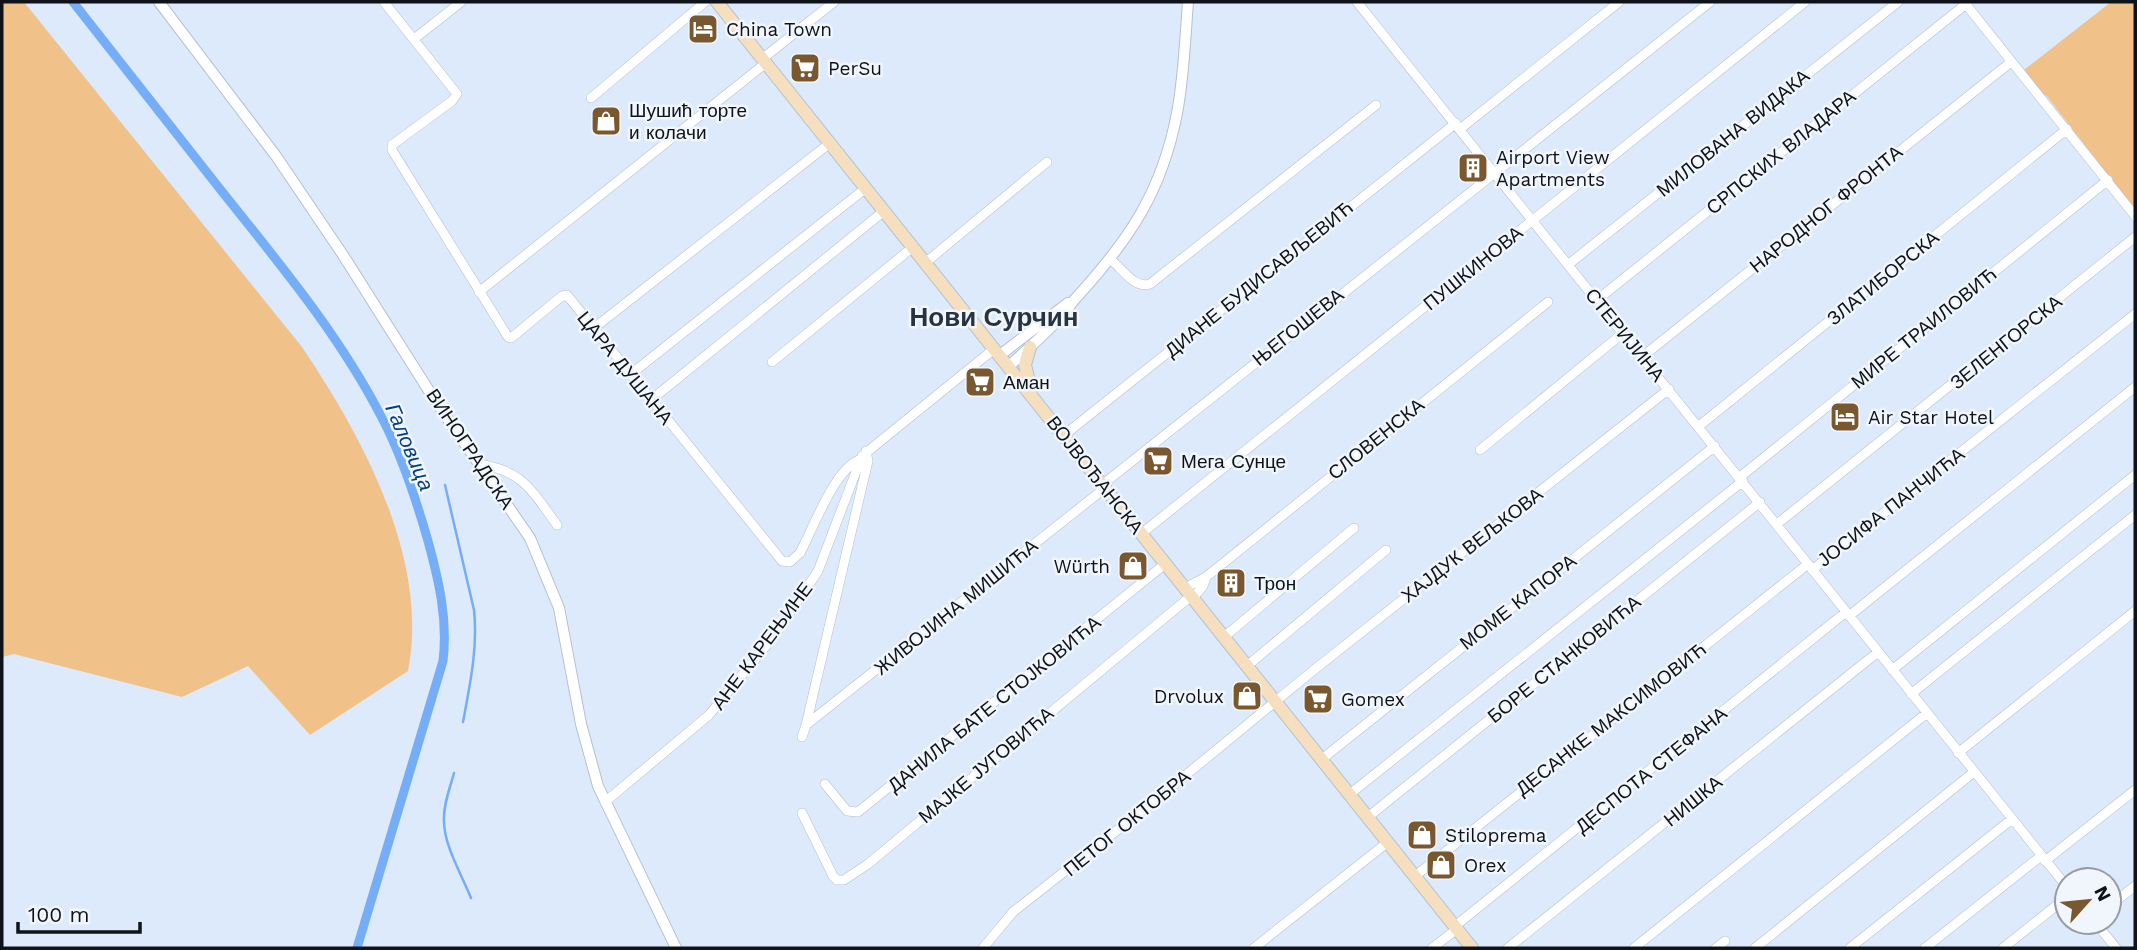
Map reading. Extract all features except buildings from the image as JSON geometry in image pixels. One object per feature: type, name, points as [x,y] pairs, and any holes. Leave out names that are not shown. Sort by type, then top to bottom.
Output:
[{"type":"main road","name":"ВОЈВОЂАНСКА","points":[[717,2],[1472,948]]},
{"type":"main road","points":[[1030,347],[1026,365],[1033,397]]},
{"type":"street","name":"ВИНОГРАДСКА","points":[[159,2],[282,165],[478,464],[526,531],[552,588],[566,640],[581,724],[594,775],[676,948]]},
{"type":"street","name":"ЦАРА ДУШАНА","points":[[384,2],[457,96],[392,145],[391,150],[509,338],[565,295],[777,557],[786,562],[793,560],[800,553],[840,476],[859,460]]},
{"type":"street","points":[[414,39],[461,2]]},
{"type":"street","points":[[591,98],[705,2]]},
{"type":"street","points":[[479,292],[834,2]]},
{"type":"street","points":[[1009,366],[1064,313],[1111,260],[1148,201],[1168,146],[1180,96],[1188,2]]},
{"type":"street","name":"СТЕРИЈИНА","points":[[1357,2],[2053,870]]},
{"type":"street","name":"ДИАНЕ БУДИСАВЉЕВИЋ","points":[[1063,436],[1619,2]]},
{"type":"street","name":"ЊЕГОШЕВА","points":[[1103,486],[1401,245],[1496,173],[1710,2]]},
{"type":"street","name":"ПУШКИНОВА","points":[[1141,534],[1805,2]]},
{"type":"street","name":"МИЛОВАНА ВИДАКА","points":[[1569,264],[1898,2]]},
{"type":"street","points":[[1965,3],[2135,216]]},
{"type":"street","name":"СРПСКИХ ВЛАДАРА","points":[[1597,300],[1965,3]]},
{"type":"street","name":"НАРОДНОГ ФРОНТА","points":[[1642,357],[2011,62]]},
{"type":"street","points":[[1111,260],[1137,284],[1150,284],[1376,106]]},
{"type":"street","name":"ЗЛАТИБОРСКА","points":[[1699,426],[2067,130]]},
{"type":"street","points":[[594,328],[830,143]]},
{"type":"street","points":[[925,262],[1047,162]]},
{"type":"street","name":"МИРЕ ТРАИЛОВИЋ","points":[[1350,794],[2108,180]]},
{"type":"street","points":[[631,374],[866,188]]},
{"type":"street","points":[[651,400],[884,211]]},
{"type":"street","name":"ЗЕЛЕНГОРСКА","points":[[1777,524],[2135,237]]},
{"type":"street","points":[[772,362],[913,247]]},
{"type":"street","points":[[997,352],[1074,300]]},
{"type":"street","name":"СЛОВЕНСКА","points":[[1190,594],[1206,577],[1548,302]]},
{"type":"street","name":"ЈОСИФА ПАНЧИЋА","points":[[1810,567],[2135,314]]},
{"type":"street","points":[[1480,450],[1623,333]]},
{"type":"street","name":"АНЕ КАРЕЊИНЕ","points":[[605,802],[709,715],[775,635],[818,571],[859,460],[866,451],[997,352]]},
{"type":"street","name":"ДЕСПОТА СТЕФАНА","points":[[1432,948],[1847,614],[2135,387]]},
{"type":"street","name":"ХАЈДУК ВЕЉКОВА","points":[[1276,702],[1669,389]]},
{"type":"street","name":"МОМЕ КАПОРА","points":[[1322,759],[1715,446]]},
{"type":"street","name":"АНЕ КАРЕЊИНЕ","points":[[806,725],[868,461],[866,451]]},
{"type":"street","points":[[478,464],[518,476],[557,525]]},
{"type":"street","points":[[1892,670],[2135,475]]},
{"type":"street","name":"ЖИВОЈИНА МИШИЋА","points":[[806,725],[1103,486]]},
{"type":"street","name":"БОРЕ СТАНКОВИЋА","points":[[1368,817],[1760,502]]},
{"type":"street","points":[[1911,694],[2135,515]]},
{"type":"street","points":[[1224,637],[1354,528]]},
{"type":"street","points":[[1247,666],[1386,550]]},
{"type":"street","name":"ДАНИЛА БАТЕ СТОЈКОВИЋА","points":[[825,784],[844,809],[850,813],[858,812],[1165,564]]},
{"type":"street","name":"ДЕСАНКЕ МАКСИМОВИЋ","points":[[1415,876],[1810,567]]},
{"type":"street","name":"МАЈКЕ ЈУГОВИЋА","points":[[802,813],[833,876],[837,880],[844,880],[868,864],[1190,594]]},
{"type":"street","points":[[1958,753],[2134,612]]},
{"type":"street","name":"НИШКА","points":[[1508,948],[1878,652]]},
{"type":"street","name":"ПЕТОГ ОКТОБРА","points":[[982,948],[1013,912],[1276,702]]},
{"type":"street","points":[[1634,948],[1927,713]]},
{"type":"street","points":[[802,737],[806,725]]},
{"type":"street","points":[[1755,948],[1974,772]]},
{"type":"street","points":[[1925,948],[2135,790]]},
{"type":"street","points":[[1850,948],[2012,819]]},
{"type":"street","points":[[1261,946],[1388,842]]},
{"type":"street","points":[[2003,948],[2053,908]]},
{"type":"street","points":[[1716,948],[1725,941]]},
{"type":"shaded area","points":[[2,2],[24,2],[302,347],[347,420],[386,501],[400,543],[409,586],[412,629],[408,671],[310,735],[248,666],[182,697],[14,654],[2,657]]},
{"type":"shaded area","points":[[2111,2],[2135,2],[2135,210],[2046,95],[2041,98],[2020,73]]},
{"type":"waterway","name":"Галовица","points":[[73,2],[285,271],[347,357],[396,447],[423,525],[442,601],[443,661],[357,948]]},
{"type":"waterway","points":[[445,485],[474,610],[474,652],[463,722]]},
{"type":"waterway","points":[[454,773],[445,809],[445,831],[450,850],[471,898]]},
{"type":"place","name":"China Town","points":[[703,29]]},
{"type":"place","name":"PerSu","points":[[805,68]]},
{"type":"place","name":"Шушић торте и колачи","points":[[606,121]]},
{"type":"place","name":"Airport View Apartments","points":[[1473,168]]},
{"type":"place","name":"Аман","points":[[980,382]]},
{"type":"place","name":"Air Star Hotel","points":[[1845,417]]},
{"type":"place","name":"Мега Сунце","points":[[1158,461]]},
{"type":"place","name":"Würth","points":[[1133,566]]},
{"type":"place","name":"Трон","points":[[1231,583]]},
{"type":"place","name":"Drvolux","points":[[1247,696]]},
{"type":"place","name":"Gomex","points":[[1318,699]]},
{"type":"place","name":"Stiloprema","points":[[1422,835]]},
{"type":"place","name":"Orex","points":[[1441,865]]},
{"type":"district","name":"Нови Сурчин","points":[[994,317]]}]
